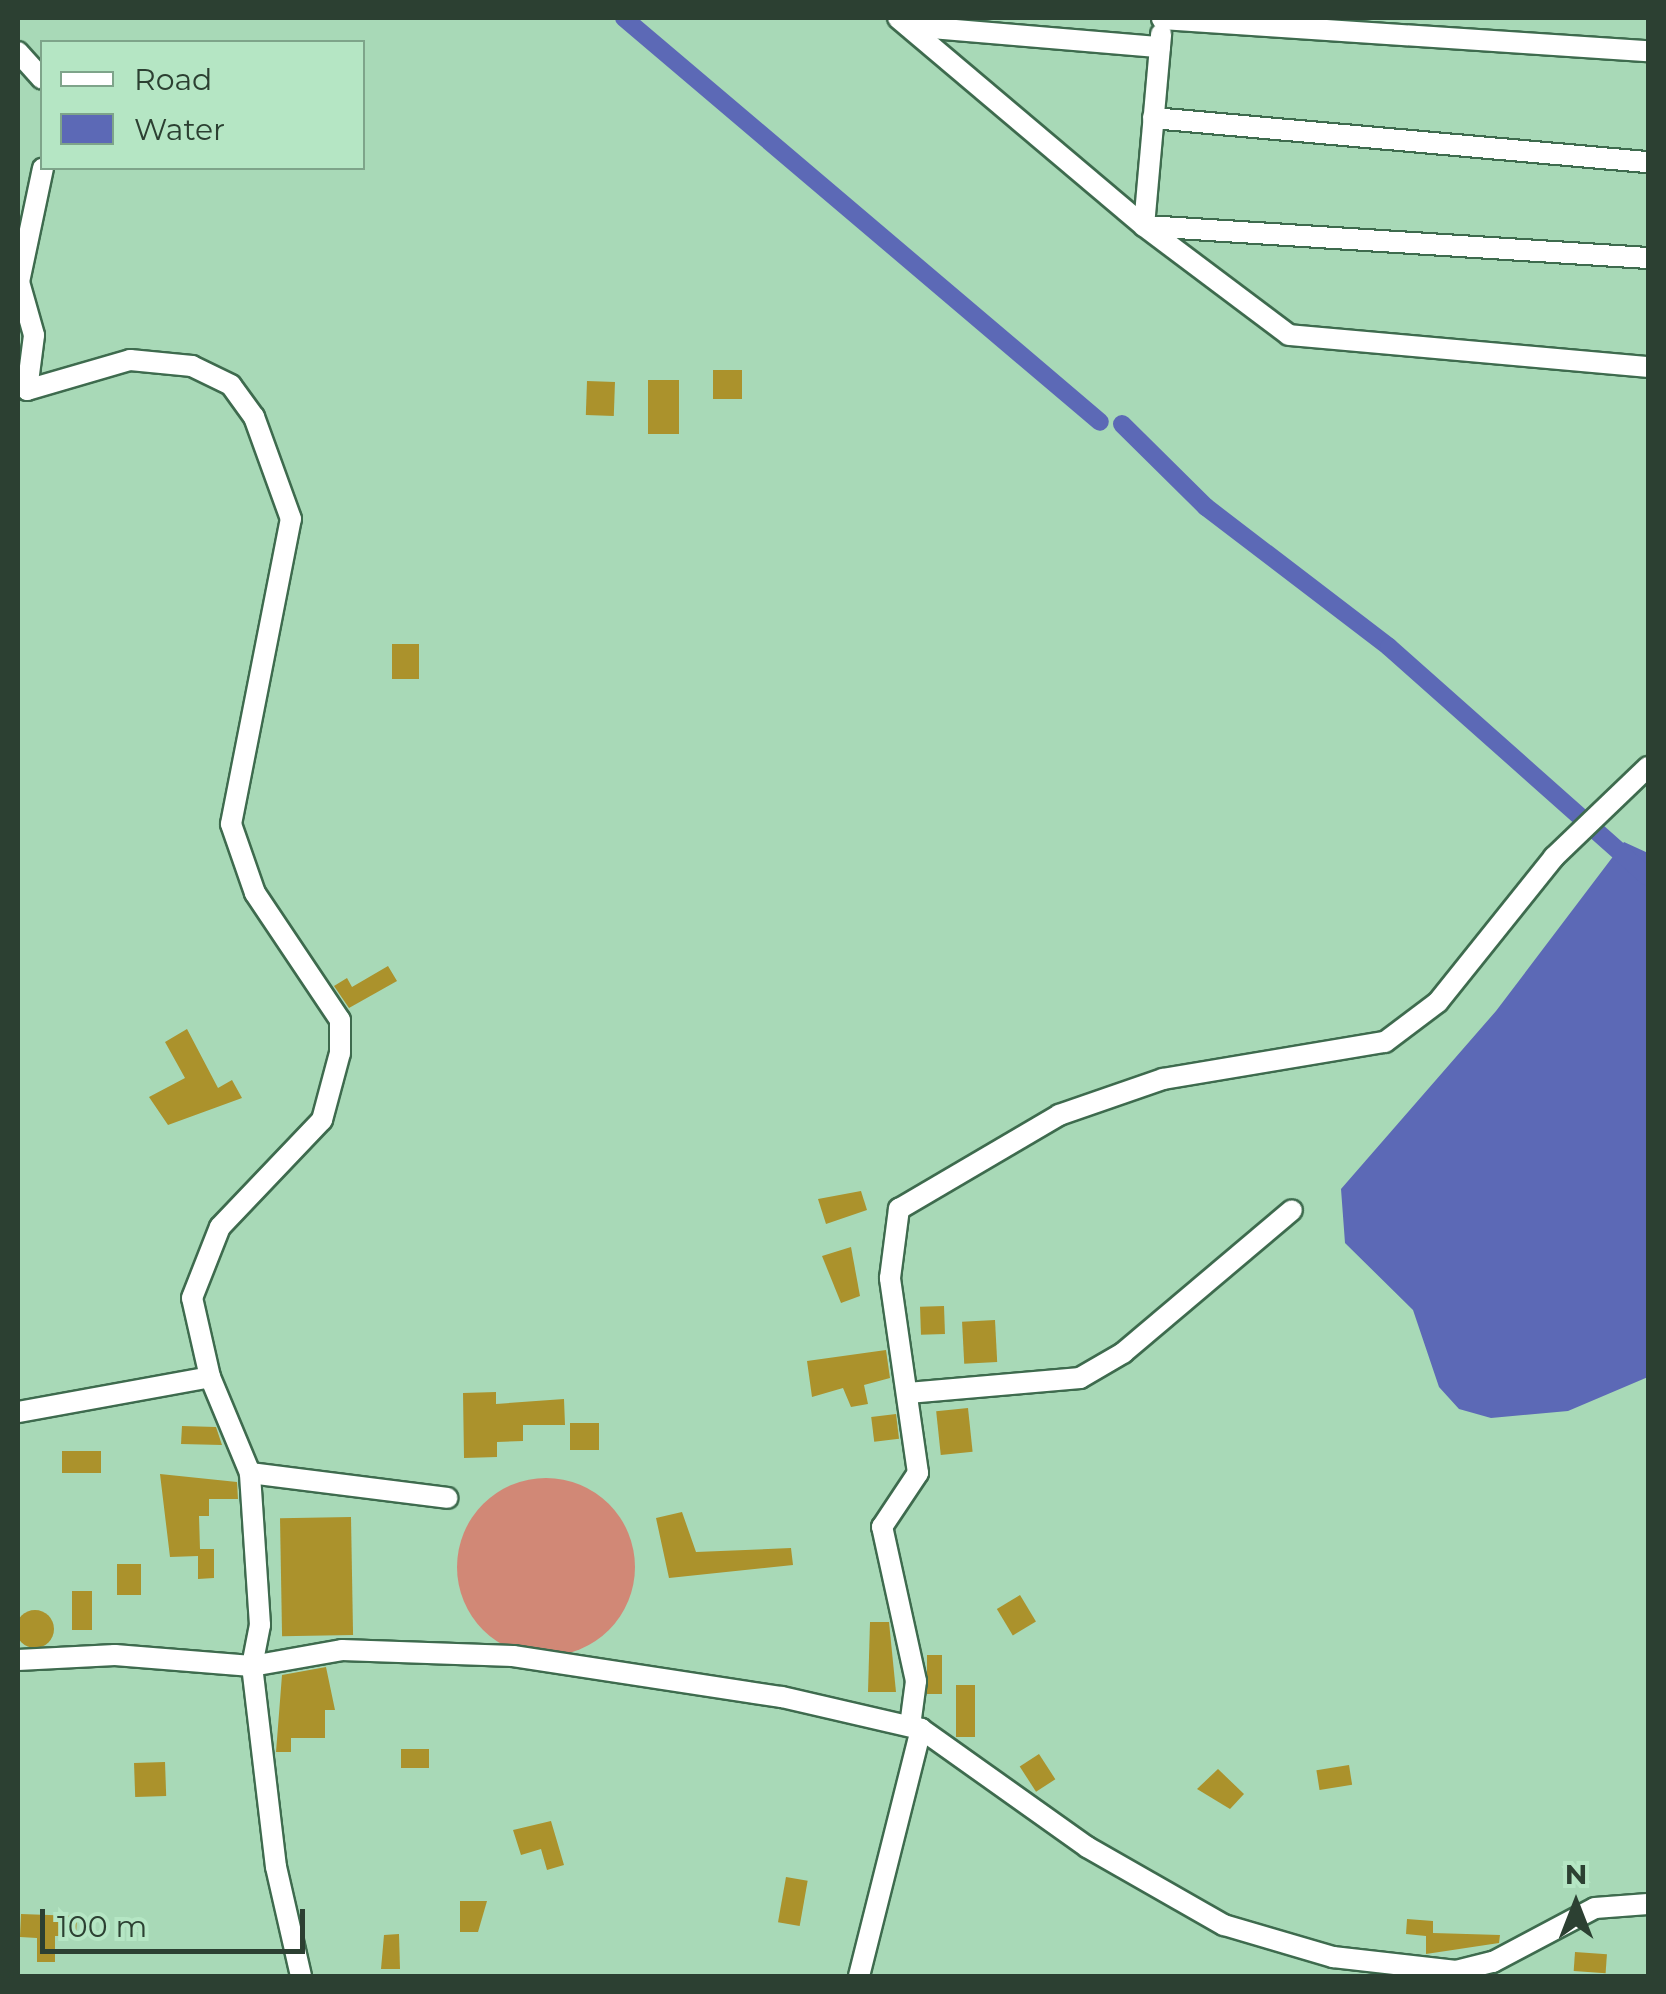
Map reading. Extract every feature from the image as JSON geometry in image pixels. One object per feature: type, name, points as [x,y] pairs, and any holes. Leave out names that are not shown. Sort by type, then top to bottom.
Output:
[{"type":"street","points":[[1144,226],[1162,18],[1648,51]]},
{"type":"street","points":[[903,22],[1160,47]]},
{"type":"street","points":[[903,22],[1144,226],[1289,335],[1648,367]]},
{"type":"street","points":[[18,52],[35,75]]},
{"type":"street","points":[[1154,118],[1648,162]]},
{"type":"street","points":[[43,170],[19,282],[34,334],[22,389],[130,360],[192,366],[231,386],[254,417],[291,519],[231,824],[256,893],[340,1020],[340,1053],[322,1120],[241,1201],[208,1255],[192,1298],[210,1376],[250,1473],[260,1625],[252,1666],[276,1867],[301,1976]]},
{"type":"street","points":[[1144,226],[1648,258]]},
{"type":"street","points":[[1648,767],[1554,857],[1438,1002],[1385,1042],[1162,1079],[1059,1115],[899,1209],[890,1278],[918,1474],[882,1526],[916,1681],[910,1726],[1087,1847],[1224,1925],[1333,1958],[1456,1971],[1493,1962],[1595,1908],[1648,1904]]},
{"type":"street","points":[[908,1393],[1080,1378],[1124,1353],[1292,1210]]},
{"type":"street","points":[[18,1412],[210,1376]]},
{"type":"street","points":[[250,1473],[447,1498]]},
{"type":"street","points":[[18,1660],[115,1656],[252,1666],[342,1650],[454,1649],[782,1697],[921,1730]]},
{"type":"street","points":[[859,1976],[921,1730]]},
{"type":"shaded area","points":[[546,1478],[580,1485],[609,1504],[628,1533],[635,1567],[628,1601],[609,1630],[580,1649],[546,1656],[512,1649],[483,1630],[464,1601],[457,1567],[464,1533],[483,1504],[512,1485]]},
{"type":"water","points":[[1624,842],[1648,853],[1648,1377],[1568,1411],[1491,1418],[1459,1409],[1439,1387],[1413,1310],[1345,1243],[1341,1189],[1496,1011]]},
{"type":"building","points":[[713,370],[742,370],[742,399],[713,399]]},
{"type":"building","points":[[648,380],[679,380],[679,434],[648,434]]},
{"type":"building","points":[[587,381],[615,382],[614,416],[586,415]]},
{"type":"building","points":[[392,644],[419,644],[419,679],[392,679]]},
{"type":"building","points":[[388,966],[397,981],[349,1008],[334,986],[347,978],[352,987]]},
{"type":"building","points":[[187,1029],[218,1088],[232,1080],[242,1098],[168,1125],[149,1097],[185,1078],[165,1042]]},
{"type":"building","points":[[861,1191],[867,1210],[826,1224],[818,1199]]},
{"type":"building","points":[[851,1247],[860,1296],[841,1303],[822,1256]]},
{"type":"building","points":[[944,1306],[945,1334],[921,1335],[920,1307]]},
{"type":"building","points":[[995,1320],[997,1362],[964,1364],[962,1322]]},
{"type":"building","points":[[886,1350],[890,1378],[864,1385],[868,1404],[851,1407],[843,1388],[812,1397],[807,1361]]},
{"type":"building","points":[[496,1392],[496,1404],[564,1399],[565,1425],[523,1425],[523,1441],[497,1442],[497,1457],[464,1458],[463,1393]]},
{"type":"building","points":[[968,1408],[973,1452],[941,1455],[936,1411]]},
{"type":"building","points":[[896,1414],[899,1439],[874,1442],[871,1417]]},
{"type":"building","points":[[570,1423],[599,1423],[599,1450],[570,1450]]},
{"type":"building","points":[[182,1426],[216,1427],[222,1445],[181,1444]]},
{"type":"building","points":[[62,1451],[101,1451],[101,1473],[62,1473]]},
{"type":"building","points":[[160,1474],[237,1482],[238,1499],[209,1499],[209,1516],[199,1516],[200,1549],[214,1549],[214,1578],[198,1579],[198,1556],[170,1557]]},
{"type":"building","points":[[682,1512],[696,1552],[791,1548],[793,1565],[669,1578],[656,1518]]},
{"type":"building","points":[[351,1517],[353,1635],[282,1636],[280,1518]]},
{"type":"building","points":[[117,1564],[141,1564],[141,1595],[117,1595]]},
{"type":"building","points":[[72,1591],[92,1591],[92,1630],[72,1630]]},
{"type":"building","points":[[1020,1595],[1036,1622],[1013,1635],[997,1609]]},
{"type":"building","points":[[35,1610],[48,1616],[54,1629],[48,1642],[35,1648],[22,1642],[16,1629],[22,1616]]},
{"type":"building","points":[[870,1622],[889,1622],[896,1692],[868,1692]]},
{"type":"building","points":[[927,1655],[942,1655],[942,1694],[927,1694]]},
{"type":"building","points":[[326,1667],[335,1710],[325,1710],[325,1738],[291,1738],[291,1752],[276,1752],[282,1675]]},
{"type":"building","points":[[956,1685],[975,1685],[975,1737],[956,1737]]},
{"type":"building","points":[[401,1749],[429,1749],[429,1768],[401,1768]]},
{"type":"building","points":[[1039,1754],[1055,1779],[1036,1792],[1020,1767]]},
{"type":"building","points":[[165,1762],[166,1796],[135,1797],[134,1763]]},
{"type":"building","points":[[1349,1765],[1352,1785],[1320,1790],[1316,1770]]},
{"type":"building","points":[[1218,1769],[1244,1794],[1230,1809],[1197,1789]]},
{"type":"building","points":[[551,1821],[564,1865],[547,1870],[541,1849],[521,1855],[513,1830]]},
{"type":"building","points":[[786,1877],[808,1881],[800,1926],[778,1922]]},
{"type":"building","points":[[460,1901],[487,1901],[478,1932],[460,1932]]},
{"type":"building","points":[[21,1914],[77,1916],[76,1936],[55,1936],[55,1962],[37,1962],[37,1938],[20,1937]]},
{"type":"building","points":[[1407,1919],[1433,1921],[1433,1933],[1500,1935],[1499,1943],[1426,1954],[1426,1936],[1406,1934]]},
{"type":"building","points":[[399,1934],[400,1969],[381,1969],[384,1935]]},
{"type":"building","points":[[1575,1952],[1607,1954],[1606,1973],[1574,1971]]},
{"type":"waterway","points":[[624,18],[1100,422]]},
{"type":"waterway","points":[[1122,424],[1206,507],[1389,647],[1648,877]]}]
